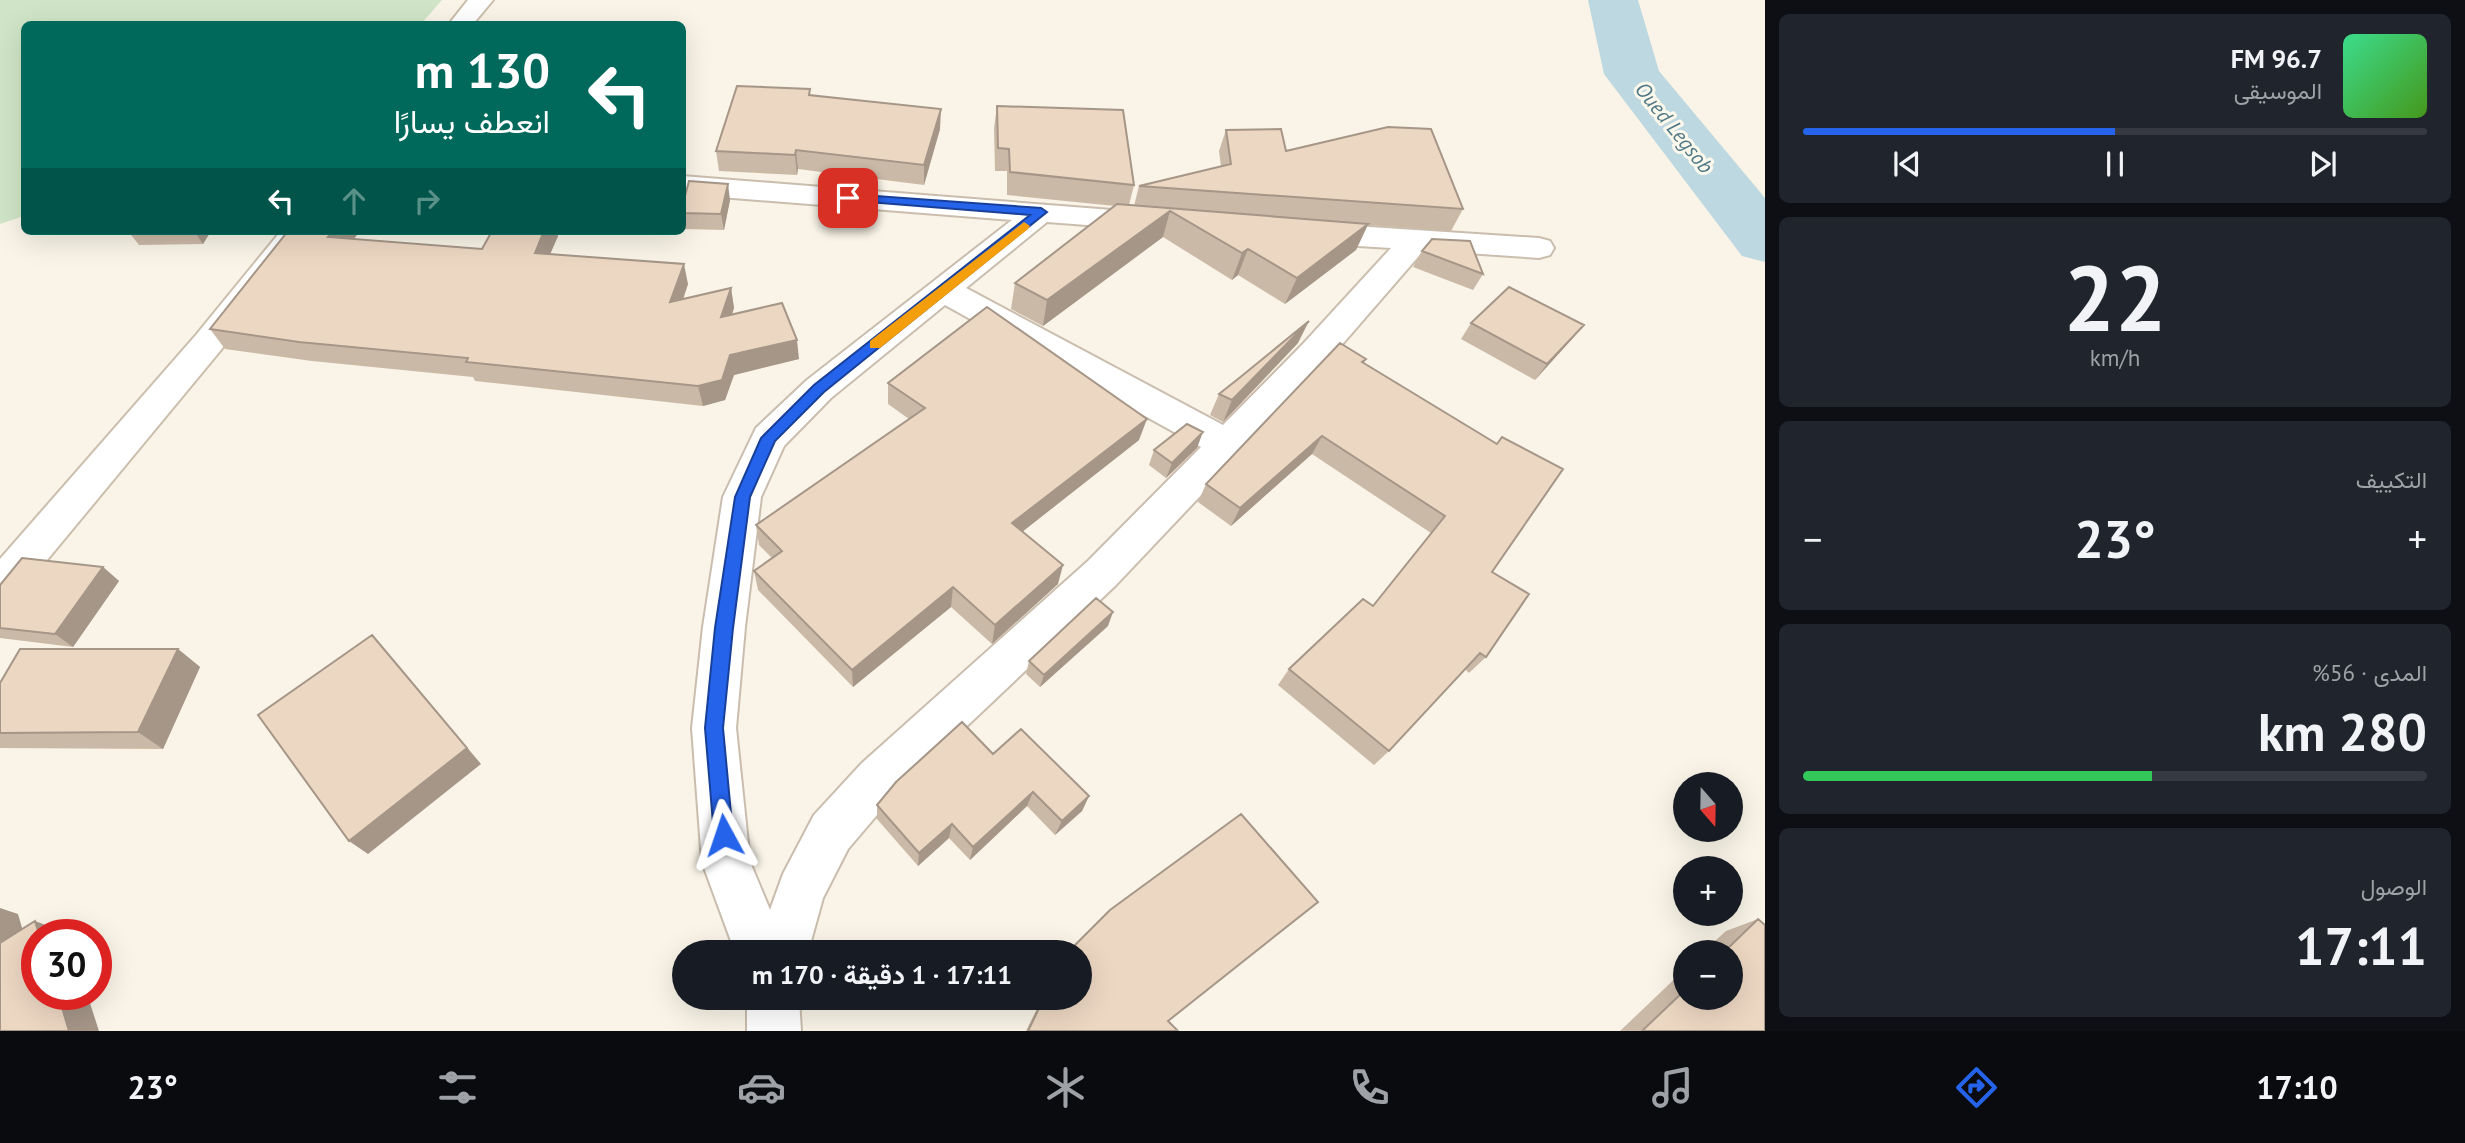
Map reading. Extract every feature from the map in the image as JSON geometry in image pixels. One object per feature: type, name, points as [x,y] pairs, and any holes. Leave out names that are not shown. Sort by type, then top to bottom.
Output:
[{"type":"street","points":[[464,21],[481,0]]},
{"type":"street","points":[[686,185],[1180,223]]},
{"type":"street","points":[[756,940],[726,862],[714,728],[724,628],[743,497],[769,438],[819,389],[1041,212]]},
{"type":"street","points":[[1276,231],[1539,248]]},
{"type":"street","points":[[0,588],[208,343],[294,235]]},
{"type":"street","points":[[786,940],[800,891],[831,832],[878,779],[1101,573],[1314,354],[1415,242]]},
{"type":"street","points":[[943,290],[1227,444]]},
{"type":"street","points":[[773,1010],[774,1031]]},
{"type":"green space","points":[[0,0],[442,0],[424,21],[21,21],[21,217],[0,224]]},
{"type":"building","points":[[737,86],[810,89],[809,95],[941,109],[924,165],[796,150],[795,155],[716,151]]},
{"type":"building","points":[[997,106],[1123,110],[1134,185],[1010,172],[1009,149],[998,148]]},
{"type":"building","points":[[1388,127],[1431,129],[1463,209],[1139,186],[1231,164],[1226,130],[1281,129],[1286,151]]},
{"type":"building","points":[[689,181],[728,184],[721,214],[686,213]]},
{"type":"building","points":[[1117,204],[1368,224],[1297,278],[1248,249],[1242,253],[1170,211],[1047,300],[1015,283]]},
{"type":"building","points":[[285,235],[330,235],[328,237],[482,249],[490,235],[542,235],[535,253],[684,264],[670,302],[731,288],[721,317],[782,303],[797,340],[730,355],[722,380],[698,386],[466,362],[468,358],[299,342],[210,329]]},
{"type":"building","points":[[1432,239],[1470,241],[1483,274],[1422,251]]},
{"type":"building","points":[[1509,287],[1584,325],[1547,364],[1471,323]]},
{"type":"building","points":[[987,307],[1147,419],[1012,523],[1063,565],[995,625],[953,587],[852,670],[754,571],[782,551],[756,525],[925,408],[888,383]]},
{"type":"building","points":[[1309,321],[1232,400],[1219,394],[1238,379]]},
{"type":"building","points":[[1340,343],[1366,359],[1362,362],[1497,444],[1502,437],[1563,469],[1492,572],[1529,594],[1486,657],[1480,653],[1389,751],[1289,669],[1363,599],[1373,606],[1445,516],[1322,436],[1240,508],[1206,484]]},
{"type":"building","points":[[1187,424],[1203,432],[1172,463],[1154,450]]},
{"type":"building","points":[[22,558],[103,567],[55,634],[0,628],[0,585]]},
{"type":"building","points":[[1096,598],[1113,612],[1044,675],[1029,661]]},
{"type":"building","points":[[372,635],[467,748],[349,841],[258,715]]},
{"type":"building","points":[[20,649],[178,649],[138,732],[0,733],[0,683]]},
{"type":"building","points":[[962,722],[993,754],[1021,729],[1089,796],[1062,821],[1033,792],[973,847],[952,824],[919,853],[877,805],[896,782]]},
{"type":"building","points":[[1241,814],[1318,902],[1168,1021],[1178,1031],[1028,1031],[1038,1010],[1092,1010],[1092,940],[1080,940],[1110,910]]},
{"type":"building","points":[[1758,919],[1765,925],[1765,1031],[1642,1031],[1673,1001],[1673,1010],[1743,1010],[1743,940],[1736,940]]},
{"type":"building","points":[[21,930],[21,1010],[63,1010],[69,1031],[0,1031],[0,943]]},
{"type":"waterway","name":"Oued Legsob","points":[[1613,0],[1632,74],[1765,241]]},
{"type":"slow traffic","points":[[875,344],[1024,226]]},
{"type":"route","points":[[724,835],[714,728],[724,628],[743,497],[769,438],[819,389],[1041,212],[848,198]]}]
